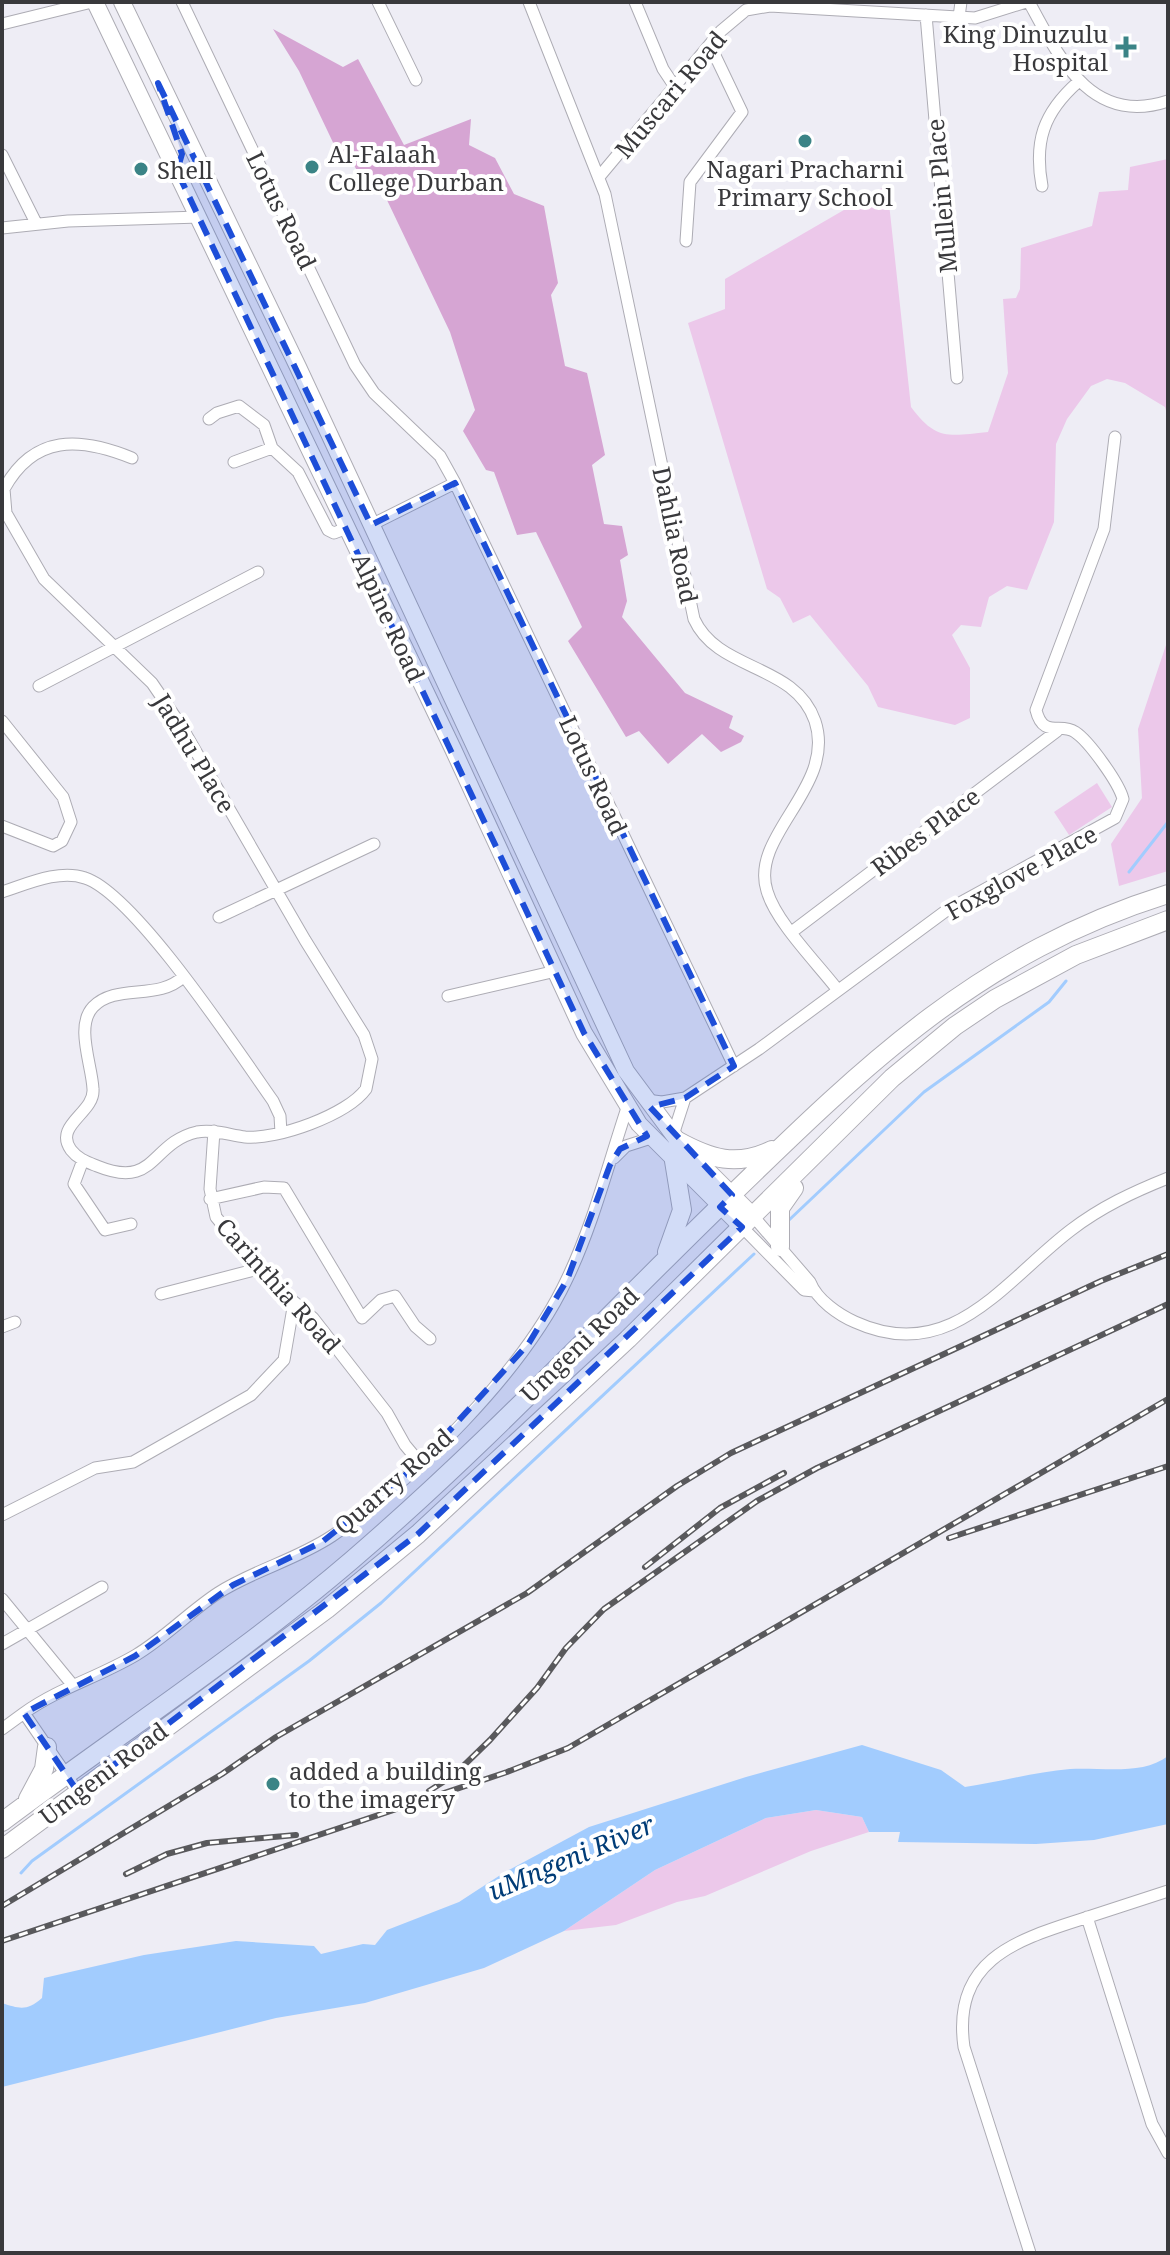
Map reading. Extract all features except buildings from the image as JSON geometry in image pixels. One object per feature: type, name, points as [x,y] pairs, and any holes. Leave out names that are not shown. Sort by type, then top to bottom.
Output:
[{"type":"highway","name":"Umgeni Road","points":[[2,1822],[191,1686],[351,1560],[783,1145],[905,1034],[998,968],[1080,926],[1168,894]]},
{"type":"highway","name":"Umgeni Road","points":[[2,1849],[327,1609],[418,1534],[747,1222],[892,1078],[955,1026],[1035,976],[1098,946],[1168,920]]},
{"type":"highway","points":[[780,1247],[778,1216],[784,1200],[892,1078]]},
{"type":"highway","points":[[676,1138],[725,1161],[754,1159],[783,1145]]},
{"type":"highway","points":[[661,1265],[678,1230],[682,1210],[674,1161]]},
{"type":"highway","points":[[25,1805],[44,1769],[47,1747]]},
{"type":"main road","name":"Alpine Road","points":[[94,2],[314,456],[341,531],[453,749],[584,1033],[627,1108],[651,1138],[674,1161],[726,1201]]},
{"type":"main road","name":"Alpine Road","points":[[122,2],[158,83],[317,408],[606,1031],[644,1099],[726,1201]]},
{"type":"main road","points":[[158,83],[182,154],[177,171]]},
{"type":"main road","points":[[314,456],[303,421],[304,416],[317,408]]},
{"type":"main road","points":[[453,749],[463,742],[458,714]]},
{"type":"main road","points":[[726,1201],[747,1222]]},
{"type":"street","points":[[2,24],[94,2]]},
{"type":"street","name":"Lotus Road","points":[[182,2],[355,365],[374,393],[432,447],[455,483],[734,1066]]},
{"type":"street","points":[[378,2],[416,80]]},
{"type":"street","name":"Dahlia Road","points":[[529,2],[599,177],[694,619],[715,647],[795,690],[809,708],[817,731],[818,753],[812,777],[768,856],[764,875],[770,899],[837,989]]},
{"type":"street","points":[[635,2],[663,69],[675,87]]},
{"type":"street","points":[[959,17],[961,2]]},
{"type":"street","points":[[1028,2],[1078,82],[1121,104],[1144,105],[1168,101]]},
{"type":"street","name":"Muscari Road","points":[[599,177],[744,6],[849,6],[959,17],[988,16],[1028,2]]},
{"type":"street","name":"Mullein Place","points":[[926,15],[957,378]]},
{"type":"street","points":[[686,241],[690,182],[742,112],[710,45]]},
{"type":"street","points":[[1042,186],[1037,159],[1040,132],[1054,107],[1078,82]]},
{"type":"street","points":[[2,155],[36,223]]},
{"type":"street","points":[[3,229],[36,223],[200,217]]},
{"type":"street","points":[[209,419],[217,413],[243,407],[264,425],[272,448],[298,472],[324,526],[341,531]]},
{"type":"street","name":"Foxglove Place","points":[[685,1098],[960,902],[1115,818],[1123,799],[1117,784],[1075,732],[1057,731],[1039,720],[1036,702],[1104,529],[1115,437]]},
{"type":"street","name":"Jadhu Place","points":[[132,458],[73,444],[40,450],[17,468],[2,496],[15,531],[44,579],[163,698],[275,890],[359,1025],[372,1059],[369,1082],[357,1099],[281,1133]]},
{"type":"street","points":[[234,462],[272,448]]},
{"type":"street","points":[[371,525],[455,483]]},
{"type":"street","points":[[39,686],[112,645],[258,572]]},
{"type":"street","points":[[2,721],[67,804],[70,828],[62,841],[53,846],[2,826]]},
{"type":"street","name":"Ribes Place","points":[[793,931],[1057,731]]},
{"type":"street","points":[[219,917],[374,844]]},
{"type":"street","points":[[2,892],[56,876],[87,878],[109,892],[183,977],[273,1101],[280,1116],[281,1133],[262,1138],[214,1131],[188,1135],[134,1173],[122,1174],[83,1160],[71,1149],[67,1136],[71,1124],[89,1108],[94,1096],[85,1029],[88,1014],[106,998],[169,988],[183,977]]},
{"type":"street","points":[[448,996],[556,971]]},
{"type":"street","points":[[644,1099],[662,1102],[685,1098],[676,1138]]},
{"type":"street","name":"Quarry Road","points":[[2,1729],[71,1683],[135,1656],[220,1592],[322,1542],[367,1509],[420,1463],[511,1366],[543,1323],[577,1256],[627,1108]]},
{"type":"street","name":"Carinthia Road","points":[[214,1131],[210,1199],[223,1227],[258,1269],[313,1318],[420,1463]]},
{"type":"street","points":[[610,1165],[620,1149],[651,1138]]},
{"type":"street","points":[[83,1160],[74,1184],[105,1230],[131,1224]]},
{"type":"street","points":[[747,1222],[780,1247],[814,1291],[847,1319],[870,1329],[896,1333],[943,1328],[986,1306],[1090,1217],[1168,1178]]},
{"type":"street","points":[[210,1199],[253,1188],[284,1188],[362,1318],[381,1300],[395,1296],[415,1326],[430,1339]]},
{"type":"street","points":[[747,1222],[804,1290],[814,1291]]},
{"type":"street","points":[[161,1294],[258,1269]]},
{"type":"street","points":[[2,1515],[95,1468],[133,1462],[251,1395],[284,1360],[294,1302]]},
{"type":"street","points":[[2,1327],[15,1322]]},
{"type":"street","points":[[2,1644],[102,1587]]},
{"type":"street","points":[[2,1599],[26,1631],[57,1661],[71,1683]]},
{"type":"street","points":[[24,1713],[78,1792]]},
{"type":"street","points":[[1030,2253],[968,2062],[963,2014],[973,1983],[997,1953],[1027,1936],[1168,1891]]},
{"type":"street","points":[[1087,1917],[1152,2124],[1168,2153]]},
{"type":"highlighted area","points":[[158,83],[371,525],[455,483],[734,1066],[685,1098],[650,1107],[732,1195],[720,1207],[742,1227],[418,1534],[78,1792],[24,1713],[135,1656],[233,1585],[322,1542],[420,1463],[529,1343],[567,1280],[610,1165],[620,1149],[647,1136],[584,1033],[177,171],[182,154]]},
{"type":"shaded area","points":[[273,29],[343,67],[358,59],[404,145],[471,119],[469,145],[495,158],[514,194],[544,206],[558,283],[551,295],[565,366],[587,373],[605,455],[592,465],[604,524],[622,526],[628,555],[620,560],[627,601],[622,617],[685,693],[733,716],[729,728],[744,736],[741,742],[721,752],[702,734],[668,764],[639,731],[626,737],[568,641],[582,627],[536,532],[517,535],[494,472],[486,470],[463,431],[475,410],[450,332],[376,177],[361,178],[349,156],[338,153],[299,71]]},
{"type":"shaded area","points":[[1168,159],[1168,418],[1165,407],[1125,383],[1107,379],[1091,386],[1067,419],[1056,444],[1054,522],[1027,590],[1007,586],[989,597],[981,627],[961,625],[952,635],[970,668],[970,718],[955,725],[878,707],[868,686],[810,615],[793,623],[780,598],[767,589],[688,323],[725,309],[725,279],[887,185],[911,407],[928,426],[944,434],[988,432],[1008,373],[1003,299],[1016,298],[1020,289],[1021,248],[1092,226],[1099,192],[1128,190],[1130,167]]},
{"type":"shaded area","points":[[1168,639],[1168,871],[1119,886],[1111,844],[1142,798],[1138,729]]},
{"type":"shaded area","points":[[1097,783],[1112,807],[1069,835],[1054,812]]},
{"type":"shaded area","points":[[816,1810],[862,1817],[869,1832],[811,1851],[705,1896],[677,1902],[616,1925],[564,1931],[655,1870],[766,1818]]},
{"type":"water","name":"uMngeni River","points":[[862,1745],[941,1770],[965,1787],[1057,1770],[1134,1768],[1168,1756],[1168,1824],[1094,1840],[1036,1844],[898,1842],[900,1832],[869,1832],[862,1817],[816,1810],[766,1818],[655,1870],[564,1931],[484,1968],[365,2003],[276,2018],[2,2087],[2,2003],[19,2007],[32,2005],[42,1998],[44,1978],[144,1955],[236,1941],[314,1946],[321,1954],[363,1944],[375,1945],[387,1930],[459,1902],[505,1872],[589,1827],[746,1777]]},
{"type":"waterway","points":[[1129,872],[1168,822]]},
{"type":"waterway","points":[[788,1221],[924,1092],[1049,1002],[1066,981]]},
{"type":"waterway","points":[[21,1873],[32,1861],[309,1661],[381,1603],[754,1254]]},
{"type":"railway","points":[[2,1906],[222,1774],[276,1737],[527,1593],[677,1486],[731,1453],[1101,1281],[1168,1254]]},
{"type":"railway","points":[[429,1791],[454,1775],[490,1740],[537,1688],[566,1648],[604,1609],[757,1501],[817,1468],[1168,1304]]},
{"type":"railway","points":[[2,1941],[507,1772],[568,1748],[1168,1399]]},
{"type":"railway","points":[[949,1538],[1168,1466]]},
{"type":"railway","points":[[645,1567],[720,1508],[784,1473]]},
{"type":"railway","points":[[126,1874],[167,1854],[207,1843],[296,1835]]},
{"type":"place","name":"King Dinuzulu Hospital","points":[[1126,47]]},
{"type":"place","name":"Nagari Pracharni Primary School","points":[[805,141]]},
{"type":"place","name":"Al-Falaah College Durban","points":[[312,167]]},
{"type":"place","name":"Shell","points":[[141,169]]},
{"type":"place","name":"added a building to the imagery","points":[[273,1784]]}]
